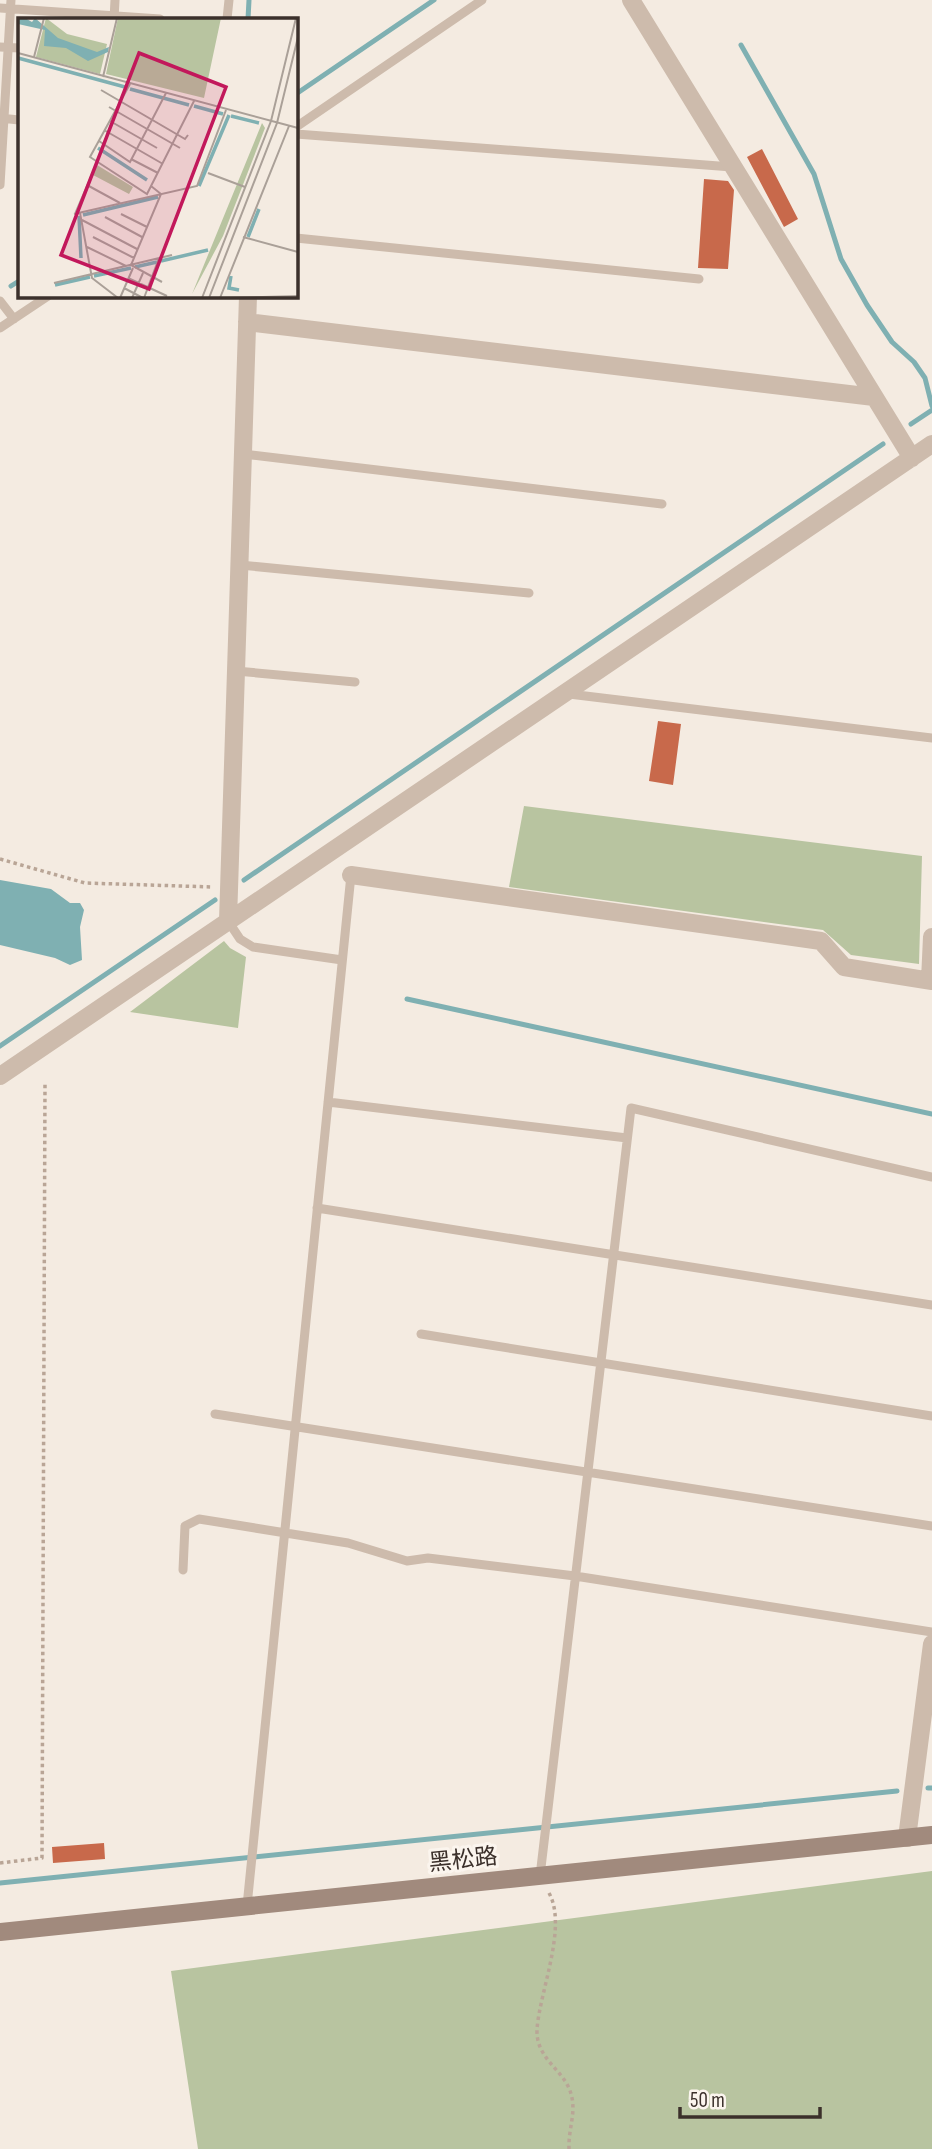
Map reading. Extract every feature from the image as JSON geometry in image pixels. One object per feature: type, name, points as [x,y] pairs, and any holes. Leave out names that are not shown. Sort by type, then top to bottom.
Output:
[{"type":"street","points":[[631,0],[912,458]]},
{"type":"street","points":[[228,921],[248,298]]},
{"type":"street","points":[[247,322],[874,397]]},
{"type":"street","points":[[0,1076],[932,444]]},
{"type":"street","points":[[351,875],[821,941],[844,967],[931,981],[932,937]]},
{"type":"street","points":[[906,1838],[932,1644]]},
{"type":"street","name":"黑松路","points":[[0,1932],[932,1835]]},
{"type":"lane","points":[[0,8],[11,4],[114,18],[115,0]]},
{"type":"lane","points":[[227,18],[229,0]]},
{"type":"lane","points":[[298,126],[482,0]]},
{"type":"lane","points":[[0,185],[4,47],[11,4]]},
{"type":"lane","points":[[298,134],[733,167]]},
{"type":"lane","points":[[298,238],[699,279]]},
{"type":"lane","points":[[0,328],[45,298]]},
{"type":"lane","points":[[0,301],[14,319]]},
{"type":"lane","points":[[243,454],[662,504]]},
{"type":"lane","points":[[240,565],[529,593]]},
{"type":"lane","points":[[236,671],[355,682]]},
{"type":"lane","points":[[565,693],[932,737]]},
{"type":"lane","points":[[247,1906],[351,875]]},
{"type":"lane","points":[[228,921],[240,939],[253,947],[342,960]]},
{"type":"lane","points":[[328,1102],[627,1138]]},
{"type":"lane","points":[[540,1876],[631,1108],[932,1177]]},
{"type":"lane","points":[[317,1208],[932,1305]]},
{"type":"lane","points":[[421,1335],[932,1416]]},
{"type":"lane","points":[[215,1413],[932,1526]]},
{"type":"lane","points":[[183,1570],[186,1526],[199,1518],[348,1543],[407,1561],[428,1558],[575,1576],[932,1632]]},
{"type":"path","points":[[0,859],[85,883],[229,887]]},
{"type":"path","points":[[0,1863],[42,1858],[45,1083]]},
{"type":"path","points":[[540,1876],[554,1902],[554,1944],[537,2033],[547,2062],[568,2085],[574,2112],[568,2138],[569,2149]]},
{"type":"green space","points":[[524,806],[922,856],[919,964],[851,955],[823,930],[509,887]]},
{"type":"green space","points":[[224,941],[230,948],[246,957],[238,1028],[130,1012]]},
{"type":"green space","points":[[932,1871],[932,2149],[198,2149],[171,1971]]},
{"type":"water","points":[[0,880],[51,889],[70,903],[80,903],[84,910],[80,927],[82,960],[70,965],[55,958],[0,945]]},
{"type":"building","points":[[762,149],[798,219],[784,227],[747,157]]},
{"type":"building","points":[[704,179],[728,181],[734,190],[728,269],[698,268]]},
{"type":"building","points":[[658,721],[681,724],[673,785],[649,781]]},
{"type":"building","points":[[104,1843],[105,1859],[53,1863],[52,1847]]},
{"type":"waterway","points":[[248,18],[249,0]]},
{"type":"waterway","points":[[298,93],[434,0]]},
{"type":"waterway","points":[[741,45],[814,174],[841,259],[892,342],[914,362],[925,378],[932,406]]},
{"type":"waterway","points":[[11,286],[18,282]]},
{"type":"waterway","points":[[911,424],[932,410]]},
{"type":"waterway","points":[[244,880],[883,444]]},
{"type":"waterway","points":[[0,1046],[215,900]]},
{"type":"waterway","points":[[407,999],[932,1114]]},
{"type":"waterway","points":[[0,1883],[897,1791]]}]
